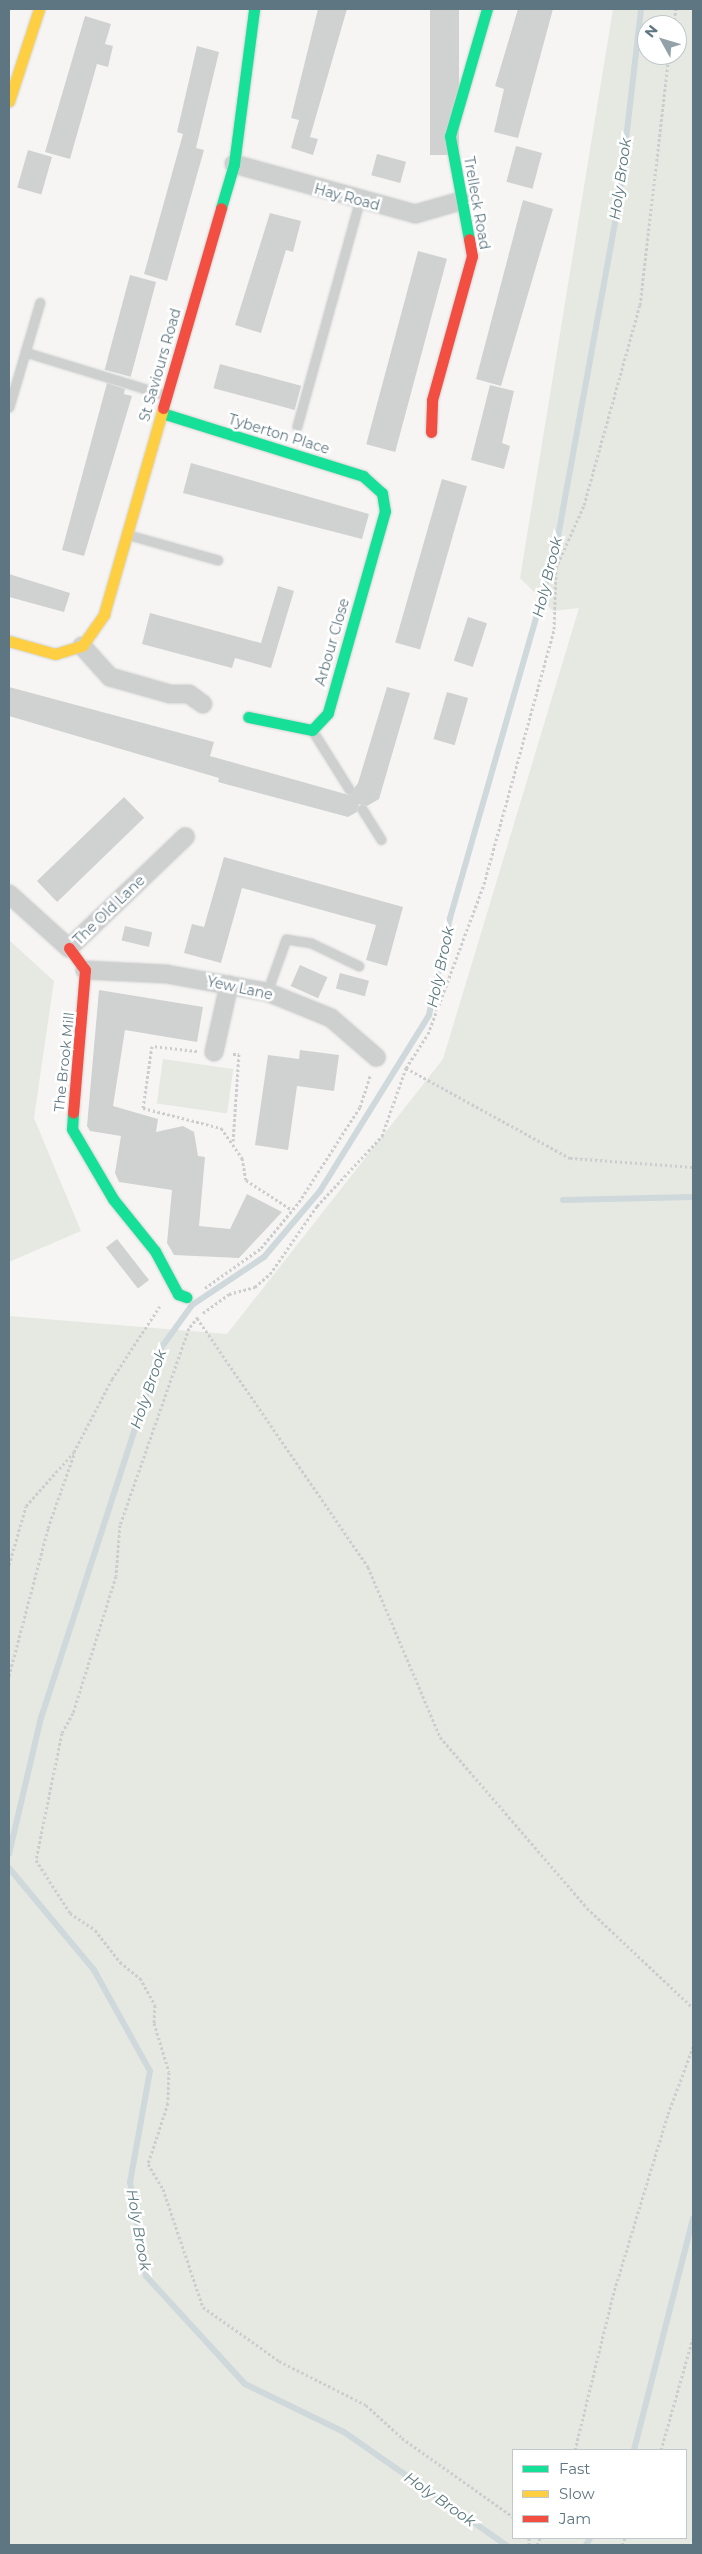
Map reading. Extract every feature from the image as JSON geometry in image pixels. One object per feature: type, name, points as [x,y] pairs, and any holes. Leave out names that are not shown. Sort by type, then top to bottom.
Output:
[{"type":"street","points":[[9,101],[39,9]]},
{"type":"street","name":"St Saviours Road","points":[[82,646],[104,614],[234,164],[254,9]]},
{"type":"street","name":"Trelleck Road","points":[[431,432],[432,400],[472,256],[450,136],[487,9]]},
{"type":"street","name":"Hay Road","points":[[234,164],[358,202],[414,214],[461,201]]},
{"type":"street","name":"Tyberton Place","points":[[162,413],[363,476],[382,493]]},
{"type":"street","name":"Arbour Close","points":[[312,730],[328,713],[385,511],[382,493]]},
{"type":"street","points":[[9,641],[55,654],[82,646],[110,677],[170,694],[189,694],[203,704]]},
{"type":"street","points":[[248,717],[312,730]]},
{"type":"street","name":"The Old Lane","points":[[9,894],[69,948],[185,836]]},
{"type":"street","points":[[69,948],[85,970]]},
{"type":"street","name":"Yew Lane","points":[[85,970],[166,974],[267,992],[331,1018],[376,1057]]},
{"type":"street","name":"The Brook Mill","points":[[85,970],[72,1129],[113,1199],[155,1251],[182,1297]]},
{"type":"street","points":[[214,1052],[229,985]]},
{"type":"lane","points":[[297,426],[358,202]]},
{"type":"lane","points":[[9,407],[40,302]]},
{"type":"lane","points":[[25,352],[167,395]]},
{"type":"lane","points":[[126,534],[218,560]]},
{"type":"lane","points":[[312,730],[349,789]]},
{"type":"lane","points":[[362,809],[381,839]]},
{"type":"lane","points":[[267,992],[286,939],[311,942],[359,966]]},
{"type":"path","points":[[512,2517],[402,2438],[366,2405],[278,2361],[203,2306],[163,2189],[148,2164],[168,2103],[168,2072],[154,2023],[155,2005],[140,1978],[120,1962],[95,1930],[70,1913],[36,1860],[62,1733],[73,1713],[116,1576],[120,1525],[197,1318],[229,1294],[255,1287],[270,1274],[312,1212],[374,1146],[386,1127],[406,1068],[428,1034],[484,884],[554,629],[556,568],[584,505],[640,305],[668,65]]},
{"type":"path","points":[[233,1141],[221,1128],[143,1108],[152,1046],[239,1054],[233,1141],[246,1180],[292,1210]]},
{"type":"path","points":[[9,1676],[48,1528],[74,1452],[145,1324],[158,1308],[182,1297],[197,1294],[261,1248],[292,1210],[360,1107],[376,1057]]},
{"type":"path","points":[[406,1068],[570,1158],[693,1167]]},
{"type":"path","points":[[197,1318],[368,1567],[440,1737],[587,1908],[693,2008]]},
{"type":"path","points":[[9,1565],[26,1506],[74,1452]]},
{"type":"path","points":[[575,2449],[613,2295],[668,2114],[693,2047]]},
{"type":"path","points":[[661,2449],[693,2338]]},
{"type":"shaded area","points":[[613,9],[693,9],[693,2540],[690,2545],[9,2545],[9,1316],[227,1334],[443,1059],[579,608],[553,611],[520,578]]},
{"type":"shaded area","points":[[9,940],[54,981],[34,1118],[81,1231],[9,1262]]},
{"type":"shaded area","points":[[163,1059],[233,1069],[227,1113],[157,1104]]},
{"type":"building","points":[[318,9],[347,9],[310,137],[318,139],[313,155],[291,148],[299,120],[291,118]]},
{"type":"building","points":[[430,9],[459,9],[459,155],[430,155]]},
{"type":"building","points":[[518,9],[553,9],[518,138],[494,132],[504,89],[495,86]]},
{"type":"building","points":[[85,16],[111,24],[105,44],[113,46],[108,67],[97,64],[70,159],[45,152]]},
{"type":"building","points":[[197,46],[219,52],[196,148],[204,150],[167,281],[144,274],[183,134],[177,132]]},
{"type":"building","points":[[516,146],[542,153],[533,189],[506,182]]},
{"type":"building","points":[[28,150],[52,157],[41,194],[17,187]]},
{"type":"building","points":[[377,154],[406,162],[400,183],[371,175]]},
{"type":"building","points":[[523,200],[553,209],[501,386],[476,379]]},
{"type":"building","points":[[270,213],[301,221],[293,252],[286,250],[261,333],[235,325]]},
{"type":"building","points":[[418,251],[447,259],[395,452],[366,444]]},
{"type":"building","points":[[130,275],[156,282],[131,377],[105,370]]},
{"type":"building","points":[[220,364],[301,386],[295,410],[214,388]]},
{"type":"building","points":[[107,383],[125,389],[124,394],[132,396],[84,556],[62,550]]},
{"type":"building","points":[[490,385],[514,391],[502,443],[510,446],[504,469],[471,460]]},
{"type":"building","points":[[191,463],[369,514],[362,539],[183,493]]},
{"type":"building","points":[[442,479],[467,486],[420,650],[395,642]]},
{"type":"building","points":[[9,574],[70,593],[64,612],[9,597]]},
{"type":"building","points":[[278,586],[294,591],[271,668],[235,658],[232,668],[142,644],[150,613],[261,643]]},
{"type":"building","points":[[468,617],[487,623],[473,667],[454,661]]},
{"type":"building","points":[[9,687],[214,742],[210,756],[349,795],[358,783],[387,687],[410,693],[379,799],[367,806],[359,804],[357,812],[348,817],[218,782],[219,778],[9,716]]},
{"type":"building","points":[[447,692],[468,698],[455,745],[433,739]]},
{"type":"building","points":[[124,797],[144,818],[57,902],[37,881]]},
{"type":"building","points":[[224,857],[403,907],[387,966],[366,960],[376,925],[242,888],[221,963],[184,953],[192,924],[204,927]]},
{"type":"building","points":[[125,926],[152,932],[149,947],[122,941]]},
{"type":"building","points":[[300,965],[327,977],[318,998],[291,986]]},
{"type":"building","points":[[340,973],[369,981],[365,996],[336,988]]},
{"type":"building","points":[[99,990],[203,1007],[197,1042],[125,1030],[113,1106],[158,1119],[156,1132],[183,1126],[194,1132],[198,1156],[205,1157],[199,1226],[230,1229],[247,1194],[282,1212],[239,1258],[174,1255],[167,1243],[172,1190],[119,1182],[115,1173],[121,1136],[90,1131],[87,1126]]},
{"type":"building","points":[[300,1050],[339,1055],[334,1091],[297,1086],[288,1150],[255,1145],[268,1055],[299,1059]]},
{"type":"building","points":[[117,1239],[149,1280],[138,1289],[106,1248]]},
{"type":"waterway","name":"Holy Brook","points":[[9,1854],[41,1718],[161,1348],[192,1305],[264,1257],[320,1191],[429,1015],[450,918],[555,553],[619,200],[641,9]]},
{"type":"waterway","points":[[563,1200],[693,1197]]},
{"type":"waterway","name":"Holy Brook","points":[[9,1868],[94,1970],[150,2071],[130,2182],[146,2276],[245,2384],[344,2432],[506,2545]]},
{"type":"waterway","points":[[634,2449],[693,2218]]},
{"type":"waterway","points":[[586,2545],[589,2539]]},
{"type":"traffic: fast","points":[[221,208],[234,164],[254,9]]},
{"type":"traffic: fast","points":[[469,239],[450,136],[487,9]]},
{"type":"traffic: fast","points":[[162,413],[363,476],[382,493],[385,511],[328,713],[312,730],[248,717]]},
{"type":"traffic: fast","points":[[73,1112],[72,1129],[113,1199],[155,1251],[178,1294],[186,1297]]},
{"type":"traffic: slow","points":[[9,101],[39,9]]},
{"type":"traffic: slow","points":[[9,641],[55,654],[82,646],[104,614],[163,408]]},
{"type":"traffic: jam","points":[[163,408],[221,208]]},
{"type":"traffic: jam","points":[[431,432],[432,400],[472,256],[469,239]]},
{"type":"traffic: jam","points":[[69,948],[85,970],[73,1112]]}]
